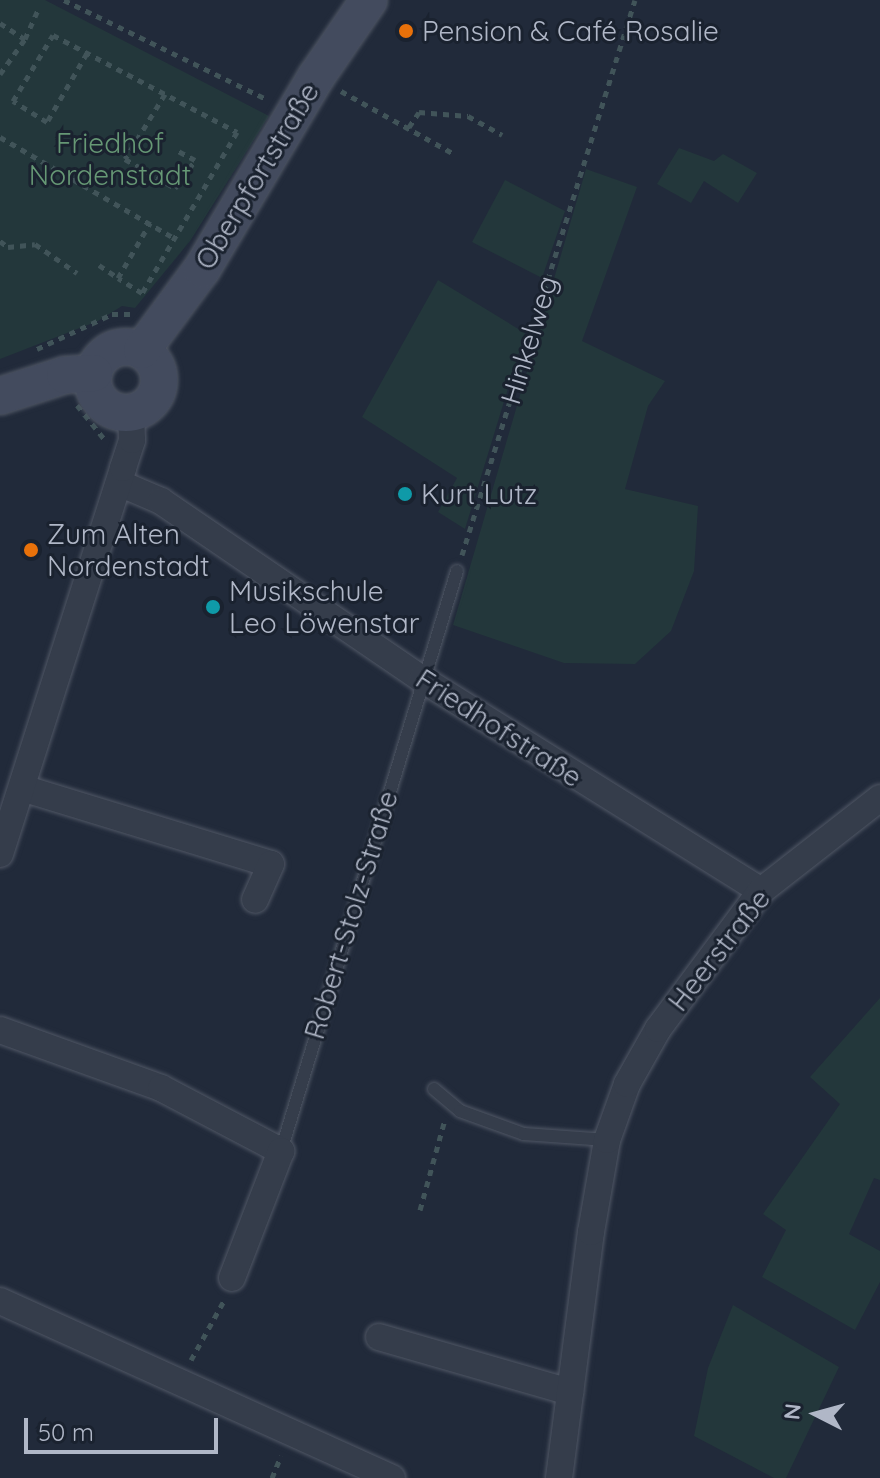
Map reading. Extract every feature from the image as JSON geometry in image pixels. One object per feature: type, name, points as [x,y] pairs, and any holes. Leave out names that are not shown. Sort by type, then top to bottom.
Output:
[{"type":"street","name":"Oberpfortstraße","points":[[142,350],[208,258],[316,77],[369,0]]},
{"type":"street","points":[[0,396],[65,375],[94,373],[112,350],[142,350],[156,363],[159,386],[151,403],[132,426],[119,483],[0,854]]},
{"type":"street","points":[[94,373],[102,402],[132,426]]},
{"type":"street","name":"Friedhofstraße","points":[[119,483],[161,501],[422,679],[761,891]]},
{"type":"street","points":[[22,788],[271,864],[255,900]]},
{"type":"street","name":"Heerstraße","points":[[559,1478],[607,1140],[627,1084],[658,1029],[761,891],[880,798]]},
{"type":"street","points":[[0,1030],[161,1088],[281,1151]]},
{"type":"street","name":"Robert-Stolz-Straße","points":[[232,1278],[281,1151]]},
{"type":"street","points":[[0,1302],[392,1478]]},
{"type":"street","points":[[379,1337],[570,1392]]},
{"type":"lane","points":[[422,679],[457,571]]},
{"type":"lane","name":"Robert-Stolz-Straße","points":[[281,1151],[422,679]]},
{"type":"lane","points":[[434,1089],[450,1103],[524,1134],[607,1140]]},
{"type":"path","points":[[64,0],[295,112]]},
{"type":"path","name":"Hinkelweg","points":[[457,571],[635,0]]},
{"type":"path","points":[[0,74],[25,39],[39,7]]},
{"type":"path","points":[[0,23],[25,39]]},
{"type":"path","points":[[87,53],[47,122],[13,101],[53,35],[237,132],[142,293],[99,265]]},
{"type":"path","points":[[316,77],[454,154]]},
{"type":"path","points":[[165,94],[125,159],[175,188],[195,160],[178,151]]},
{"type":"path","points":[[409,127],[419,112],[468,116],[502,135]]},
{"type":"path","points":[[0,137],[208,258]]},
{"type":"path","points":[[118,278],[150,223]]},
{"type":"path","points":[[0,241],[8,247],[35,244],[77,273]]},
{"type":"path","points":[[144,303],[161,281]]},
{"type":"path","points":[[26,354],[112,314],[135,314]]},
{"type":"path","points":[[62,399],[87,414],[106,442],[132,426]]},
{"type":"path","points":[[420,1210],[450,1103]]},
{"type":"path","points":[[178,1381],[232,1278]]},
{"type":"green space","name":"Friedhof Nordenstadt","points":[[0,0],[45,0],[269,116],[190,241],[135,308],[122,306],[98,321],[0,359]]},
{"type":"green space","points":[[679,148],[714,161],[723,154],[757,173],[738,203],[704,181],[691,203],[657,184]]},
{"type":"green space","points":[[586,169],[637,187],[582,341],[665,381],[648,406],[625,489],[698,506],[694,571],[671,631],[635,664],[564,663],[453,625]]},
{"type":"green space","points":[[505,180],[565,211],[542,278],[472,242]]},
{"type":"green space","points":[[438,280],[525,333],[465,529],[438,512],[457,478],[362,417]]},
{"type":"green space","points":[[880,998],[880,1180],[874,1178],[849,1234],[880,1251],[880,1282],[855,1330],[762,1277],[786,1230],[763,1214],[840,1104],[810,1077]]},
{"type":"green space","points":[[733,1305],[839,1367],[786,1478],[774,1478],[694,1436],[708,1368]]},
{"type":"place","name":"Pension & Café Rosalie","points":[[406,31]]},
{"type":"place","name":"Kurt Lutz","points":[[405,494]]},
{"type":"place","name":"Zum Alten Nordenstadt","points":[[31,550]]},
{"type":"place","name":"Musikschule Leo Löwenstar","points":[[213,607]]}]
